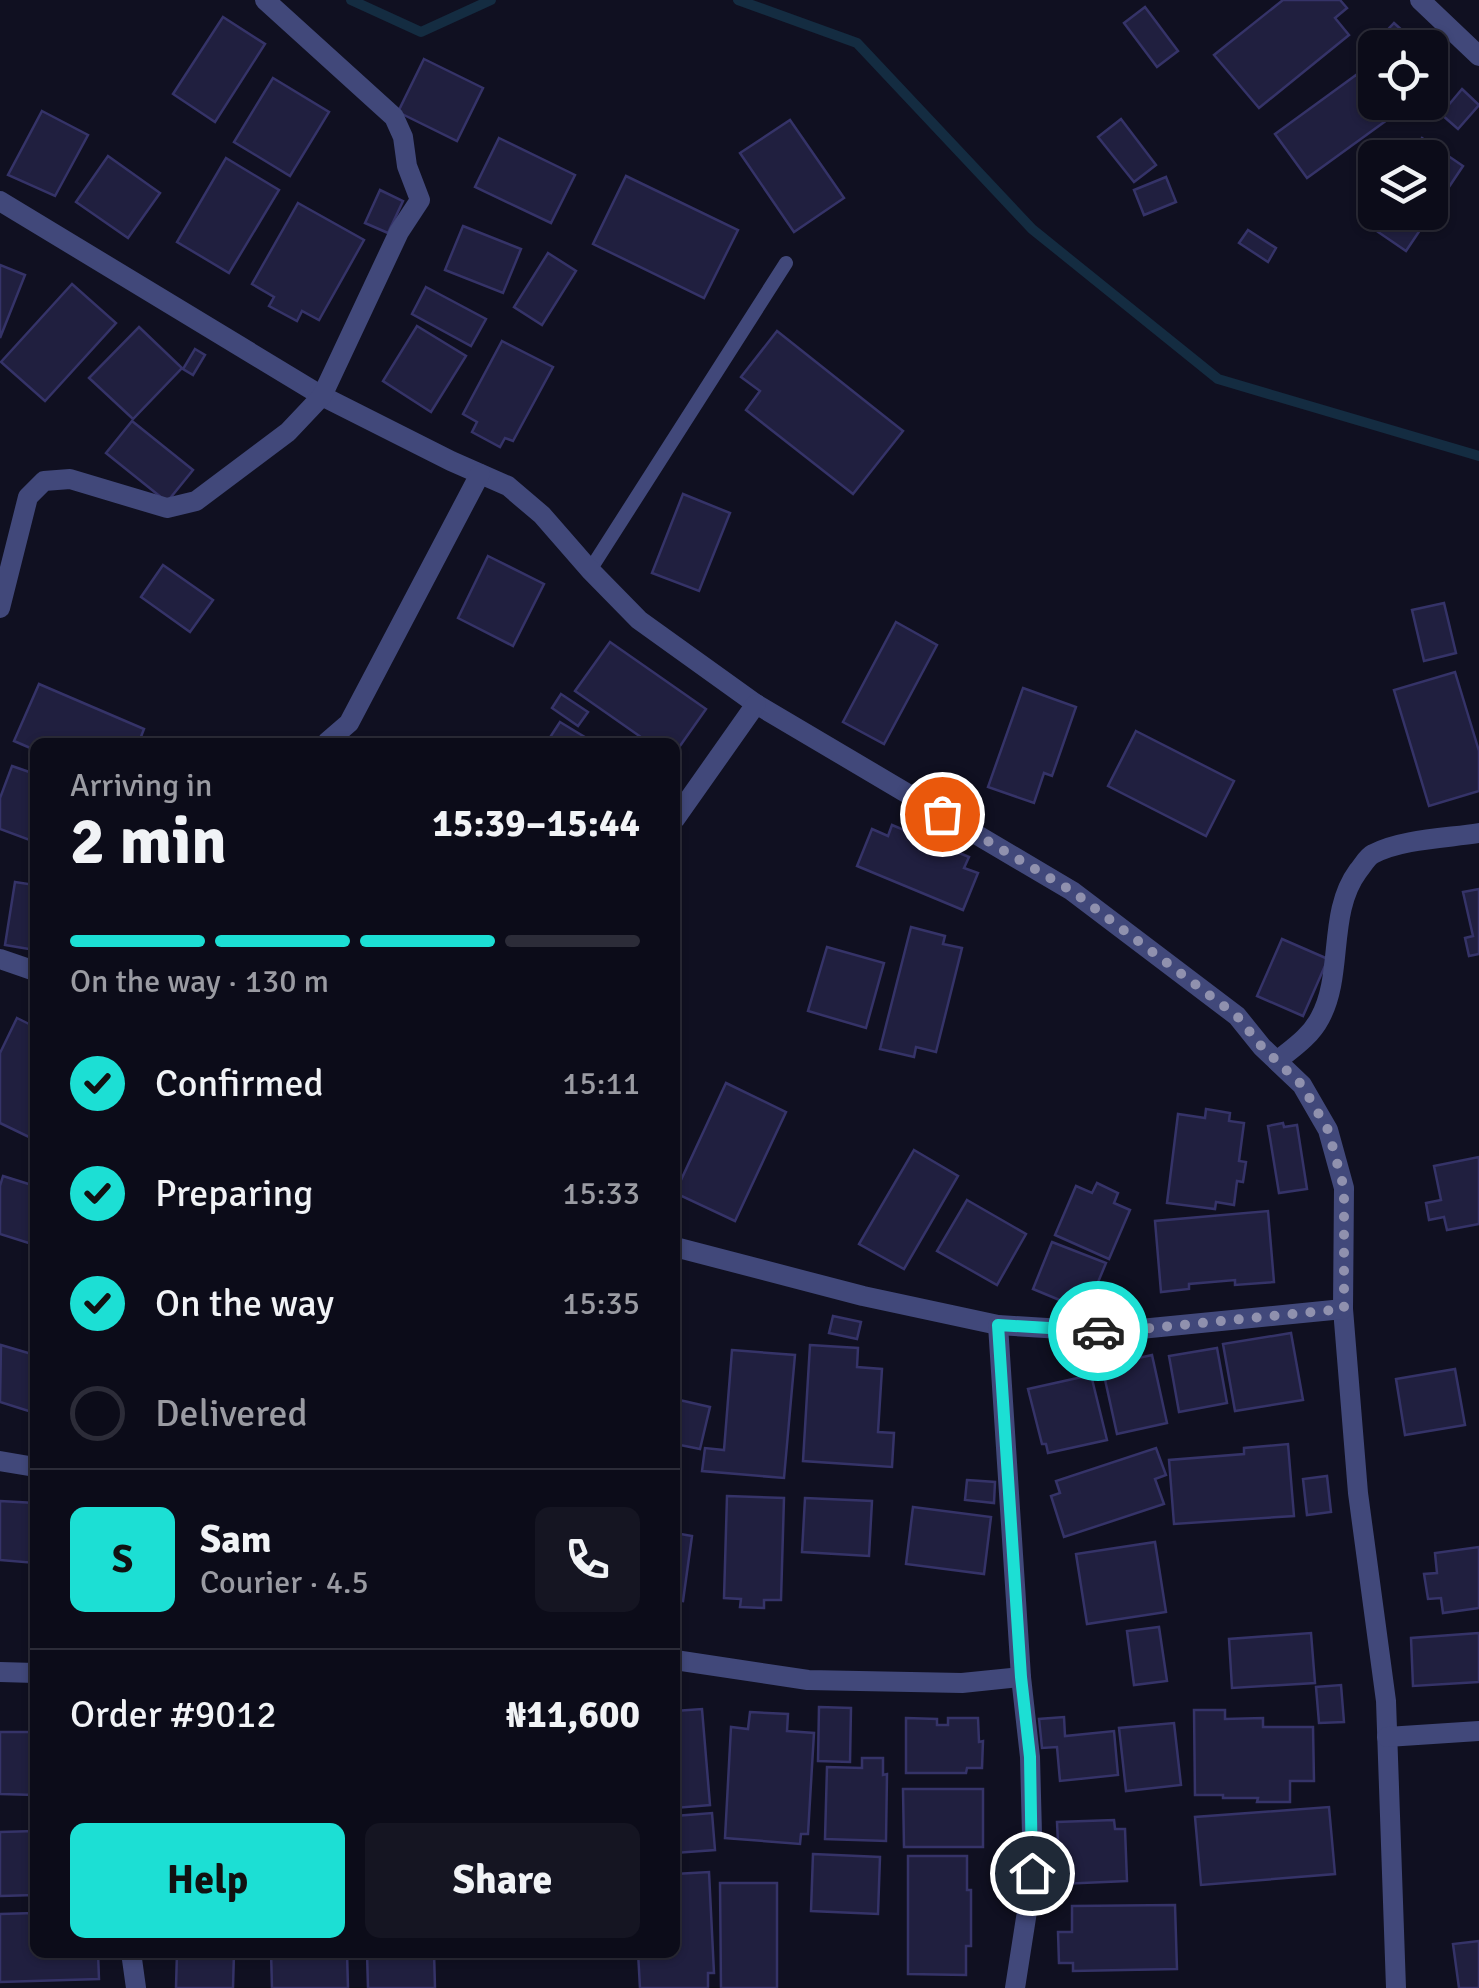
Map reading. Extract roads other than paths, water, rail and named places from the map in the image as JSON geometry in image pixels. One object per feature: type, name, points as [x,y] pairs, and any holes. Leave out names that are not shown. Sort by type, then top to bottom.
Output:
[{"type":"street","points":[[0,608],[28,497],[44,481],[70,479],[168,508],[196,501],[288,432],[322,396],[399,232],[420,200],[394,117],[266,0]]},
{"type":"street","points":[[1420,0],[1479,56]]},
{"type":"street","points":[[0,201],[322,396],[375,425],[508,486],[542,515],[639,620],[756,704],[1072,891],[1237,1016],[1302,1085],[1328,1130],[1344,1188],[1344,1309],[1358,1493],[1386,1702],[1396,1988]]},
{"type":"street","points":[[332,738],[349,723],[480,474]]},
{"type":"street","points":[[680,811],[756,704]]},
{"type":"street","points":[[1277,1061],[1306,1038],[1322,1016],[1348,885],[1371,854],[1406,844],[1479,833]]},
{"type":"street","points":[[0,959],[30,969]]},
{"type":"street","points":[[680,1248],[863,1296],[998,1325],[1110,1332],[1344,1309]]},
{"type":"street","points":[[998,1325],[1021,1677],[1030,1757],[1032,1873],[1015,1988]]},
{"type":"street","points":[[0,1461],[30,1466]]},
{"type":"street","points":[[680,1661],[808,1680],[962,1683],[1021,1677]]},
{"type":"street","points":[[0,1672],[30,1673]]},
{"type":"street","points":[[1387,1737],[1479,1731]]},
{"type":"street","points":[[132,1958],[136,1988]]},
{"type":"lane","points":[[590,570],[786,263]]},
{"type":"waterway","points":[[351,0],[421,32],[491,0]]},
{"type":"waterway","points":[[738,0],[857,43],[1032,229],[1218,379],[1479,456]]}]
